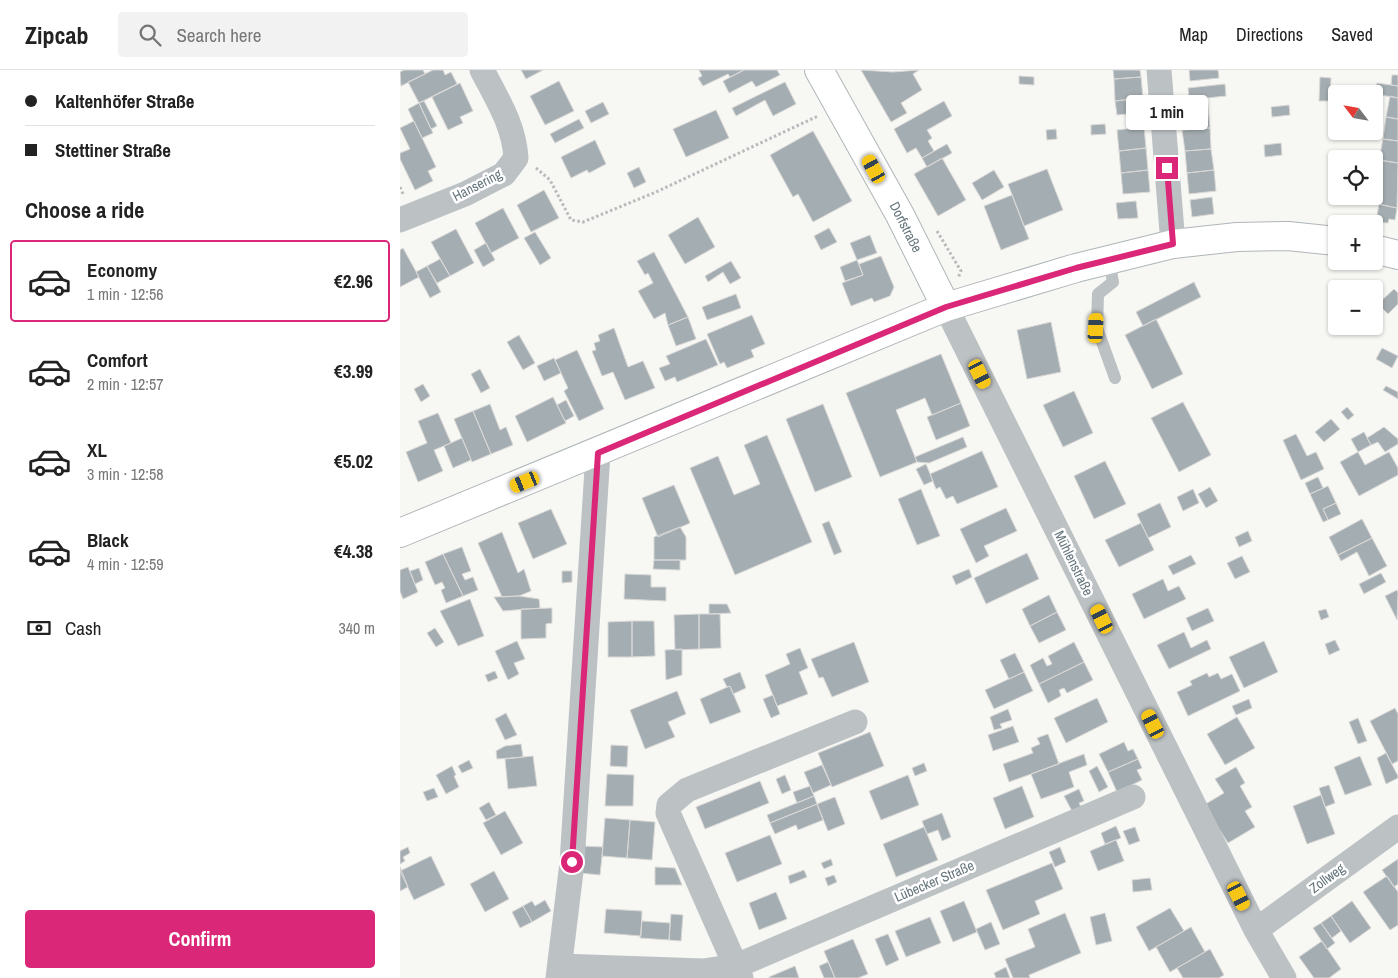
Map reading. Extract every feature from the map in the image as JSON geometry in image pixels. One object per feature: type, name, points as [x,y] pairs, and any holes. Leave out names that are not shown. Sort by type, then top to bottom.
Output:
[{"type":"main road","name":"Dorfstraße","points":[[818,70],[900,215],[946,307]]},
{"type":"main road","points":[[400,533],[598,453],[946,307],[1108,260],[1173,244],[1237,237],[1288,236],[1328,240]]},
{"type":"main road","points":[[1383,251],[1398,255]]},
{"type":"street","name":"Hansering","points":[[400,220],[466,194],[504,174],[516,158],[515,142],[510,124],[482,70]]},
{"type":"street","points":[[1159,70],[1173,244]]},
{"type":"street","name":"Mühlenstraße","points":[[946,307],[1256,930],[1284,978]]},
{"type":"street","points":[[559,972],[572,862],[598,453]]},
{"type":"street","points":[[738,972],[668,813],[670,805],[687,790],[855,722]]},
{"type":"street","name":"Lübecker Straße","points":[[559,972],[738,972],[1133,796]]},
{"type":"street","name":"Zollweg","points":[[1256,930],[1398,827]]},
{"type":"lane","points":[[1108,260],[1113,282],[1098,294],[1096,328],[1115,378]]},
{"type":"path","points":[[516,158],[542,171],[550,180],[571,220],[583,222],[656,192],[840,107]]},
{"type":"building","points":[[404,70],[423,70],[425,74],[401,86],[400,72]]},
{"type":"building","points":[[433,70],[443,70],[445,75],[451,72],[457,84],[419,103],[408,82]]},
{"type":"building","points":[[521,70],[543,70],[526,79]]},
{"type":"building","points":[[699,70],[744,70],[730,77],[728,74],[703,86],[698,78],[702,76]]},
{"type":"building","points":[[744,70],[777,70],[780,75],[756,87],[752,81],[729,93],[723,81]]},
{"type":"building","points":[[861,70],[893,72],[919,70],[913,74],[922,90],[901,103],[907,113],[891,122]]},
{"type":"building","points":[[1113,70],[1140,70],[1141,77],[1114,79]]},
{"type":"building","points":[[1189,70],[1218,70],[1219,78],[1190,81]]},
{"type":"building","points":[[1392,75],[1398,75],[1398,86],[1391,85]]},
{"type":"building","points":[[1019,76],[1034,77],[1034,85],[1019,84]]},
{"type":"building","points":[[1141,77],[1143,98],[1115,101],[1114,79]]},
{"type":"building","points":[[1320,77],[1331,78],[1331,85],[1328,85],[1328,101],[1319,101]]},
{"type":"building","points":[[559,81],[574,111],[545,125],[530,96]]},
{"type":"building","points":[[785,82],[796,104],[773,116],[765,100],[736,116],[732,108]]},
{"type":"building","points":[[460,83],[473,111],[460,117],[463,123],[448,130],[432,97]]},
{"type":"building","points":[[1377,83],[1398,86],[1398,98],[1383,95],[1383,85],[1377,85]]},
{"type":"building","points":[[1225,84],[1226,96],[1207,98],[1208,107],[1190,108],[1188,88]]},
{"type":"building","points":[[1390,96],[1398,98],[1398,119],[1386,117]]},
{"type":"building","points":[[1146,98],[1147,112],[1117,115],[1115,101]]},
{"type":"building","points":[[424,101],[437,126],[431,129],[419,103]]},
{"type":"building","points":[[944,101],[952,116],[927,130],[932,138],[928,141],[934,151],[922,158],[916,148],[907,153],[894,129]]},
{"type":"building","points":[[603,102],[609,114],[591,123],[585,111]]},
{"type":"building","points":[[419,103],[433,133],[422,138],[408,109]]},
{"type":"building","points":[[1289,105],[1290,115],[1272,117],[1271,107]]},
{"type":"building","points":[[1208,107],[1210,128],[1182,130],[1180,109]]},
{"type":"building","points":[[716,110],[729,138],[686,157],[673,129]]},
{"type":"building","points":[[1386,117],[1398,119],[1398,141],[1383,139]]},
{"type":"building","points":[[579,119],[584,128],[555,143],[550,134]]},
{"type":"building","points":[[414,121],[436,167],[428,171],[433,181],[415,190],[400,159],[400,153],[410,149],[400,128]]},
{"type":"building","points":[[1105,124],[1106,134],[1091,135],[1091,125]]},
{"type":"building","points":[[1144,127],[1146,148],[1119,151],[1117,130]]},
{"type":"building","points":[[1210,128],[1211,149],[1185,151],[1182,130]]},
{"type":"building","points":[[1056,129],[1057,139],[1047,140],[1046,130]]},
{"type":"building","points":[[813,131],[852,201],[813,222],[798,194],[793,197],[770,155]]},
{"type":"building","points":[[1383,139],[1398,141],[1398,163],[1383,161],[1383,150],[1381,150]]},
{"type":"building","points":[[595,140],[606,164],[589,173],[587,170],[571,178],[561,157]]},
{"type":"building","points":[[1281,143],[1282,155],[1265,157],[1264,145]]},
{"type":"building","points":[[947,144],[952,153],[927,167],[922,158]]},
{"type":"building","points":[[1146,148],[1148,170],[1121,173],[1119,151]]},
{"type":"building","points":[[1211,149],[1214,170],[1187,173],[1185,151]]},
{"type":"building","points":[[942,158],[966,200],[938,216],[914,174]]},
{"type":"building","points":[[1383,161],[1398,163],[1397,208],[1382,205]]},
{"type":"building","points":[[639,167],[646,182],[634,188],[627,173]]},
{"type":"building","points":[[1047,169],[1063,210],[1024,226],[1008,184]]},
{"type":"building","points":[[994,170],[1004,187],[982,200],[972,183]]},
{"type":"building","points":[[1148,170],[1150,192],[1123,194],[1121,173]]},
{"type":"building","points":[[1214,170],[1216,191],[1189,194],[1187,173]]},
{"type":"building","points":[[544,190],[559,218],[531,232],[517,205]]},
{"type":"building","points":[[1012,195],[1029,239],[1001,250],[984,206]]},
{"type":"building","points":[[1212,197],[1214,214],[1192,217],[1190,200]]},
{"type":"building","points":[[1136,201],[1138,218],[1118,219],[1116,203]]},
{"type":"building","points":[[1379,205],[1397,208],[1395,220],[1389,219],[1388,223],[1383,223],[1383,215],[1377,215]]},
{"type":"building","points":[[503,208],[519,238],[491,253],[475,223]]},
{"type":"building","points":[[698,217],[715,247],[685,264],[668,235]]},
{"type":"building","points":[[829,228],[837,242],[821,250],[814,236]]},
{"type":"building","points":[[456,229],[474,263],[450,276],[431,242]]},
{"type":"building","points":[[535,232],[551,258],[540,265],[524,238]]},
{"type":"building","points":[[870,235],[877,253],[857,260],[850,243]]},
{"type":"building","points":[[486,243],[495,260],[483,267],[474,250]]},
{"type":"building","points":[[403,248],[419,277],[400,287],[400,250]]},
{"type":"building","points":[[654,252],[688,317],[668,325],[665,313],[654,319],[638,291],[653,283],[648,273],[645,275],[637,261]]},
{"type":"building","points":[[881,256],[894,287],[890,296],[874,302],[872,298],[851,306],[842,283],[863,275],[859,264]]},
{"type":"building","points":[[440,259],[450,276],[437,283],[427,266]]},
{"type":"building","points":[[857,260],[863,275],[845,281],[840,267]]},
{"type":"building","points":[[731,261],[741,278],[730,284],[723,272],[708,282],[705,276]]},
{"type":"building","points":[[427,266],[441,292],[430,298],[416,272]]},
{"type":"building","points":[[1194,282],[1201,297],[1143,326],[1136,312]]},
{"type":"building","points":[[1394,289],[1398,293],[1398,304],[1388,314],[1383,309],[1383,299]]},
{"type":"building","points":[[736,294],[741,308],[707,320],[702,307]]},
{"type":"building","points":[[752,315],[765,344],[751,350],[754,357],[727,368],[724,362],[720,364],[707,334]]},
{"type":"building","points":[[688,317],[696,339],[676,346],[668,325]]},
{"type":"building","points":[[1156,319],[1183,374],[1152,389],[1125,335]]},
{"type":"building","points":[[1051,322],[1061,372],[1027,379],[1017,330]]},
{"type":"building","points":[[614,328],[628,367],[643,361],[655,388],[625,400],[613,372],[602,376],[592,351],[596,350],[594,343],[600,341],[598,335]]},
{"type":"building","points":[[519,335],[535,363],[523,370],[507,342]]},
{"type":"building","points":[[706,339],[718,365],[677,382],[675,377],[665,381],[659,368],[670,364],[666,356]]},
{"type":"building","points":[[1382,348],[1398,356],[1392,368],[1376,359]]},
{"type":"building","points":[[577,350],[604,409],[579,421],[564,391],[568,388],[555,360]]},
{"type":"building","points":[[941,354],[961,403],[932,415],[925,398],[896,410],[917,462],[880,477],[846,393]]},
{"type":"building","points":[[554,358],[561,373],[544,381],[537,366]]},
{"type":"building","points":[[480,369],[490,388],[481,393],[471,374]]},
{"type":"building","points":[[423,384],[430,396],[421,402],[414,389]]},
{"type":"building","points":[[1386,386],[1398,392],[1398,399],[1383,390]]},
{"type":"building","points":[[1074,391],[1093,433],[1063,447],[1043,405]]},
{"type":"building","points":[[553,397],[566,423],[527,442],[515,416]]},
{"type":"building","points":[[566,400],[574,416],[565,421],[557,405]]},
{"type":"building","points":[[1183,402],[1211,455],[1179,472],[1151,418]]},
{"type":"building","points":[[961,403],[970,426],[936,440],[927,417]]},
{"type":"building","points":[[490,404],[500,430],[506,427],[513,445],[491,454],[473,411]]},
{"type":"building","points":[[823,404],[852,477],[815,492],[786,419]]},
{"type":"building","points":[[1347,407],[1354,415],[1348,420],[1341,412]]},
{"type":"building","points":[[473,411],[491,454],[472,462],[454,419]]},
{"type":"building","points":[[438,413],[451,443],[434,450],[443,471],[418,482],[406,452],[427,443],[418,421]]},
{"type":"building","points":[[1331,419],[1340,429],[1324,442],[1315,432]]},
{"type":"building","points":[[1384,427],[1398,439],[1398,444],[1385,452],[1378,442],[1371,445],[1367,438]]},
{"type":"building","points":[[1364,432],[1371,445],[1358,452],[1351,439]]},
{"type":"building","points":[[1296,434],[1307,456],[1316,452],[1324,469],[1301,480],[1283,440]]},
{"type":"building","points":[[767,435],[812,542],[735,575],[690,468],[718,456],[734,495],[760,484],[744,445]]},
{"type":"building","points":[[963,437],[967,447],[929,463],[917,462],[915,457]]},
{"type":"building","points":[[462,438],[471,460],[453,468],[444,446]]},
{"type":"building","points":[[982,451],[998,487],[957,504],[953,496],[946,499],[940,487],[936,489],[930,474]]},
{"type":"building","points":[[1358,452],[1365,465],[1389,452],[1398,468],[1398,475],[1359,496],[1340,462]]},
{"type":"building","points":[[1105,461],[1126,504],[1094,519],[1074,476]]},
{"type":"building","points":[[926,464],[933,481],[924,485],[916,469]]},
{"type":"building","points":[[1318,477],[1323,488],[1310,494],[1305,483]]},
{"type":"building","points":[[674,485],[690,523],[658,537],[642,498]]},
{"type":"building","points":[[1328,486],[1336,503],[1323,509],[1328,520],[1323,522],[1310,494]]},
{"type":"building","points":[[1210,487],[1218,501],[1206,508],[1198,494]]},
{"type":"building","points":[[921,489],[940,536],[917,545],[898,499]]},
{"type":"building","points":[[1193,489],[1199,503],[1183,511],[1177,497]]},
{"type":"building","points":[[1160,503],[1171,527],[1148,538],[1137,514]]},
{"type":"building","points":[[1336,503],[1341,514],[1328,520],[1323,509]]},
{"type":"building","points":[[1006,508],[1017,531],[984,546],[989,556],[976,563],[960,529]]},
{"type":"building","points":[[551,509],[567,544],[533,559],[518,523]]},
{"type":"building","points":[[1362,519],[1372,538],[1338,555],[1329,537]]},
{"type":"building","points":[[829,521],[842,552],[834,555],[822,524]]},
{"type":"building","points":[[1141,523],[1154,550],[1119,567],[1105,540]]},
{"type":"building","points":[[680,527],[686,537],[686,560],[654,560],[654,537]]},
{"type":"building","points":[[1248,531],[1252,541],[1239,547],[1235,537]]},
{"type":"building","points":[[502,532],[518,573],[524,569],[531,591],[519,596],[502,597],[478,543]]},
{"type":"building","points":[[1372,538],[1387,566],[1369,576],[1357,552],[1341,561],[1338,555]]},
{"type":"building","points":[[462,547],[471,571],[462,574],[465,580],[473,577],[478,590],[463,596],[443,554]]},
{"type":"building","points":[[1027,553],[1039,579],[986,604],[974,578]]},
{"type":"building","points":[[443,554],[463,596],[446,603],[441,590],[445,588],[442,582],[435,585],[425,562]]},
{"type":"building","points":[[1191,555],[1196,564],[1173,575],[1168,566]]},
{"type":"building","points":[[1242,556],[1250,572],[1235,579],[1227,563]]},
{"type":"building","points":[[654,560],[680,560],[680,570],[653,569]]},
{"type":"building","points":[[408,567],[418,592],[403,599],[400,591],[400,570]]},
{"type":"building","points":[[419,568],[423,580],[415,584],[410,571]]},
{"type":"building","points":[[969,569],[972,577],[956,585],[952,576]]},
{"type":"building","points":[[562,571],[572,571],[572,582],[562,583]]},
{"type":"building","points":[[1381,573],[1386,582],[1364,594],[1359,584]]},
{"type":"building","points":[[625,574],[651,575],[651,587],[666,587],[666,601],[624,599]]},
{"type":"building","points":[[1163,579],[1168,591],[1179,586],[1186,599],[1144,619],[1132,594]]},
{"type":"building","points":[[1397,590],[1398,593],[1397,620],[1385,596]]},
{"type":"building","points":[[1049,595],[1057,612],[1030,626],[1022,609]]},
{"type":"building","points":[[519,596],[539,599],[540,608],[503,611],[494,597]]},
{"type":"building","points":[[470,599],[484,636],[458,646],[440,611]]},
{"type":"building","points":[[709,604],[727,604],[731,613],[709,614]]},
{"type":"building","points":[[552,608],[552,623],[546,624],[546,638],[521,639],[521,609]]},
{"type":"building","points":[[1208,608],[1214,621],[1192,631],[1186,618]]},
{"type":"building","points":[[1326,609],[1329,617],[1321,620],[1318,611]]},
{"type":"building","points":[[1057,612],[1066,630],[1039,643],[1030,626]]},
{"type":"building","points":[[699,614],[699,649],[675,650],[674,615]]},
{"type":"building","points":[[699,614],[720,614],[721,648],[699,649]]},
{"type":"building","points":[[632,621],[654,621],[655,656],[632,657]]},
{"type":"building","points":[[632,621],[632,657],[608,657],[608,622]]},
{"type":"building","points":[[435,628],[444,642],[436,647],[427,633]]},
{"type":"building","points":[[1184,632],[1191,648],[1207,640],[1211,649],[1169,669],[1157,645]]},
{"type":"building","points":[[1335,640],[1340,650],[1329,655],[1325,644]]},
{"type":"building","points":[[517,641],[525,659],[514,663],[519,674],[508,680],[495,651]]},
{"type":"building","points":[[1264,641],[1278,672],[1244,688],[1229,657]]},
{"type":"building","points":[[854,642],[869,682],[832,697],[823,677],[819,678],[811,659]]},
{"type":"building","points":[[1074,642],[1084,662],[1039,684],[1030,665],[1043,658],[1047,666],[1052,664],[1048,656]]},
{"type":"building","points":[[800,648],[808,668],[799,672],[808,694],[777,706],[765,675],[790,664],[786,654]]},
{"type":"building","points":[[682,649],[682,675],[666,680],[665,650]]},
{"type":"building","points":[[1015,653],[1024,672],[1009,679],[1000,660]]},
{"type":"building","points":[[1084,662],[1093,680],[1067,693],[1064,688],[1059,690],[1061,696],[1048,703],[1039,684]]},
{"type":"building","points":[[495,671],[498,678],[488,682],[485,675]]},
{"type":"building","points":[[740,672],[746,688],[733,694],[730,686],[727,687],[723,679]]},
{"type":"building","points":[[1024,672],[1033,691],[994,709],[985,690]]},
{"type":"building","points":[[1207,673],[1209,677],[1218,673],[1221,679],[1232,674],[1240,691],[1188,716],[1177,692],[1192,685],[1190,681]]},
{"type":"building","points":[[730,686],[741,712],[710,724],[700,699]]},
{"type":"building","points":[[677,691],[686,714],[668,722],[675,737],[645,749],[630,710]]},
{"type":"building","points":[[773,695],[780,714],[771,718],[763,699]]},
{"type":"building","points":[[1097,698],[1108,722],[1066,743],[1054,718]]},
{"type":"building","points":[[1249,699],[1252,708],[1236,715],[1232,706]]},
{"type":"building","points":[[1395,708],[1398,714],[1398,761],[1392,764],[1370,721]]},
{"type":"building","points":[[1008,709],[1012,720],[1000,724],[1002,728],[994,730],[990,717]]},
{"type":"building","points":[[506,713],[517,735],[505,740],[495,719]]},
{"type":"building","points":[[1237,717],[1255,748],[1225,765],[1207,734]]},
{"type":"building","points":[[1358,718],[1367,741],[1358,744],[1349,722]]},
{"type":"building","points":[[1013,726],[1019,742],[993,751],[988,735]]},
{"type":"building","points":[[870,732],[884,766],[832,787],[818,753]]},
{"type":"building","points":[[1048,734],[1059,764],[1009,782],[1003,764],[1033,753],[1031,748],[1040,744],[1037,738]]},
{"type":"building","points":[[1124,742],[1128,751],[1133,749],[1138,759],[1108,772],[1099,754]]},
{"type":"building","points":[[521,744],[523,757],[497,759],[496,751],[505,746]]},
{"type":"building","points":[[611,745],[628,746],[627,767],[610,766]]},
{"type":"building","points":[[1386,753],[1398,778],[1386,784],[1377,758]]},
{"type":"building","points":[[1084,754],[1087,765],[1069,772],[1074,787],[1041,799],[1031,774]]},
{"type":"building","points":[[533,756],[537,786],[508,789],[505,759]]},
{"type":"building","points":[[1360,756],[1372,785],[1345,795],[1334,767]]},
{"type":"building","points":[[1138,759],[1142,768],[1137,770],[1142,780],[1117,792],[1108,772]]},
{"type":"building","points":[[469,760],[473,768],[462,773],[458,766]]},
{"type":"building","points":[[924,763],[927,771],[915,776],[912,768]]},
{"type":"building","points":[[822,765],[831,785],[813,793],[804,772]]},
{"type":"building","points":[[452,766],[459,787],[446,794],[436,775]]},
{"type":"building","points":[[1097,766],[1108,787],[1099,792],[1089,771]]},
{"type":"building","points":[[1236,767],[1245,783],[1240,786],[1252,807],[1245,811],[1255,827],[1228,843],[1204,805],[1224,793],[1215,779]]},
{"type":"building","points":[[607,774],[634,775],[633,806],[605,806]]},
{"type":"building","points":[[785,775],[791,790],[782,794],[776,779]]},
{"type":"building","points":[[908,775],[919,805],[881,820],[869,791]]},
{"type":"building","points":[[760,781],[769,803],[705,829],[696,807]]},
{"type":"building","points":[[1329,785],[1335,803],[1325,807],[1319,788]]},
{"type":"building","points":[[810,786],[814,796],[797,803],[793,792]]},
{"type":"building","points":[[1022,786],[1034,817],[1005,829],[993,798]]},
{"type":"building","points":[[434,788],[438,797],[427,801],[423,792]]},
{"type":"building","points":[[1079,789],[1084,801],[1079,803],[1081,807],[1072,811],[1064,796]]},
{"type":"building","points":[[1321,795],[1335,834],[1307,844],[1293,806]]},
{"type":"building","points":[[814,796],[817,804],[770,823],[767,815]]},
{"type":"building","points":[[835,797],[845,824],[828,831],[817,804]]},
{"type":"building","points":[[489,802],[496,815],[486,820],[479,808]]},
{"type":"building","points":[[817,804],[823,820],[798,830],[796,825],[775,834],[770,823]]},
{"type":"building","points":[[505,811],[523,843],[501,855],[483,823]]},
{"type":"building","points":[[942,813],[951,837],[942,841],[938,830],[927,834],[922,821]]},
{"type":"building","points":[[605,818],[630,820],[627,858],[602,856]]},
{"type":"building","points":[[630,820],[655,822],[652,860],[627,858]]},
{"type":"building","points":[[1116,826],[1121,838],[1105,844],[1101,833]]},
{"type":"building","points":[[924,827],[938,860],[896,877],[883,844]]},
{"type":"building","points":[[1135,827],[1140,841],[1129,845],[1123,831]]},
{"type":"building","points":[[770,835],[782,864],[737,882],[725,853]]},
{"type":"building","points":[[1116,840],[1124,861],[1098,871],[1090,851]]},
{"type":"building","points":[[582,846],[603,847],[600,875],[580,873]]},
{"type":"building","points":[[408,847],[410,853],[403,857],[405,861],[400,864],[400,851]]},
{"type":"building","points":[[1060,847],[1066,862],[1055,867],[1049,852]]},
{"type":"building","points":[[431,856],[445,885],[414,900],[400,871]]},
{"type":"building","points":[[831,859],[833,865],[824,869],[821,863]]},
{"type":"building","points":[[1398,859],[1398,884],[1394,887],[1382,870]]},
{"type":"building","points":[[1052,863],[1063,889],[1035,901],[1040,914],[1003,930],[986,890]]},
{"type":"building","points":[[400,867],[408,887],[400,891]]},
{"type":"building","points":[[655,867],[675,868],[682,885],[655,885]]},
{"type":"building","points":[[804,870],[807,877],[790,884],[788,876]]},
{"type":"building","points":[[494,871],[509,899],[485,912],[470,884]]},
{"type":"building","points":[[834,875],[837,882],[828,886],[825,878]]},
{"type":"building","points":[[1387,876],[1398,892],[1398,925],[1390,930],[1363,892]]},
{"type":"building","points":[[1150,878],[1152,890],[1133,892],[1132,880]]},
{"type":"building","points":[[776,892],[787,919],[759,930],[749,903]]},
{"type":"building","points":[[545,900],[551,911],[532,922],[523,906],[532,901],[535,906]]},
{"type":"building","points":[[964,901],[977,932],[953,942],[940,911]]},
{"type":"building","points":[[1352,901],[1371,928],[1350,943],[1331,916]]},
{"type":"building","points":[[523,906],[532,922],[520,928],[512,912]]},
{"type":"building","points":[[1170,908],[1184,931],[1149,951],[1136,927]]},
{"type":"building","points":[[606,909],[642,911],[641,936],[604,933]]},
{"type":"building","points":[[1065,913],[1081,953],[1029,975],[1030,978],[1013,978],[1005,959],[1035,947],[1028,929]]},
{"type":"building","points":[[1105,913],[1112,941],[1096,945],[1090,917]]},
{"type":"building","points":[[671,914],[683,915],[681,941],[669,940]]},
{"type":"building","points":[[1331,916],[1341,931],[1332,938],[1321,923]]},
{"type":"building","points":[[930,917],[941,943],[906,957],[895,931]]},
{"type":"building","points":[[642,921],[670,923],[669,940],[640,938]]},
{"type":"building","points":[[991,922],[1000,944],[985,950],[976,929]]},
{"type":"building","points":[[1321,923],[1335,943],[1327,949],[1313,928]]},
{"type":"building","points":[[1191,927],[1205,952],[1170,972],[1156,947]]},
{"type":"building","points":[[888,934],[899,960],[886,966],[875,939]]},
{"type":"building","points":[[853,939],[868,974],[858,978],[835,978],[824,951]]},
{"type":"building","points":[[1322,941],[1341,969],[1329,978],[1314,978],[1299,957]]},
{"type":"building","points":[[1210,949],[1224,975],[1219,978],[1183,978],[1177,968]]},
{"type":"building","points":[[828,962],[835,978],[824,978],[819,966]]},
{"type":"building","points":[[795,966],[799,978],[769,978],[769,977]]},
{"type":"building","points":[[1006,967],[1010,978],[996,978],[994,973]]},
{"type":"route","points":[[572,862],[598,453],[946,307],[1076,268],[1173,244],[1167,168]]}]
